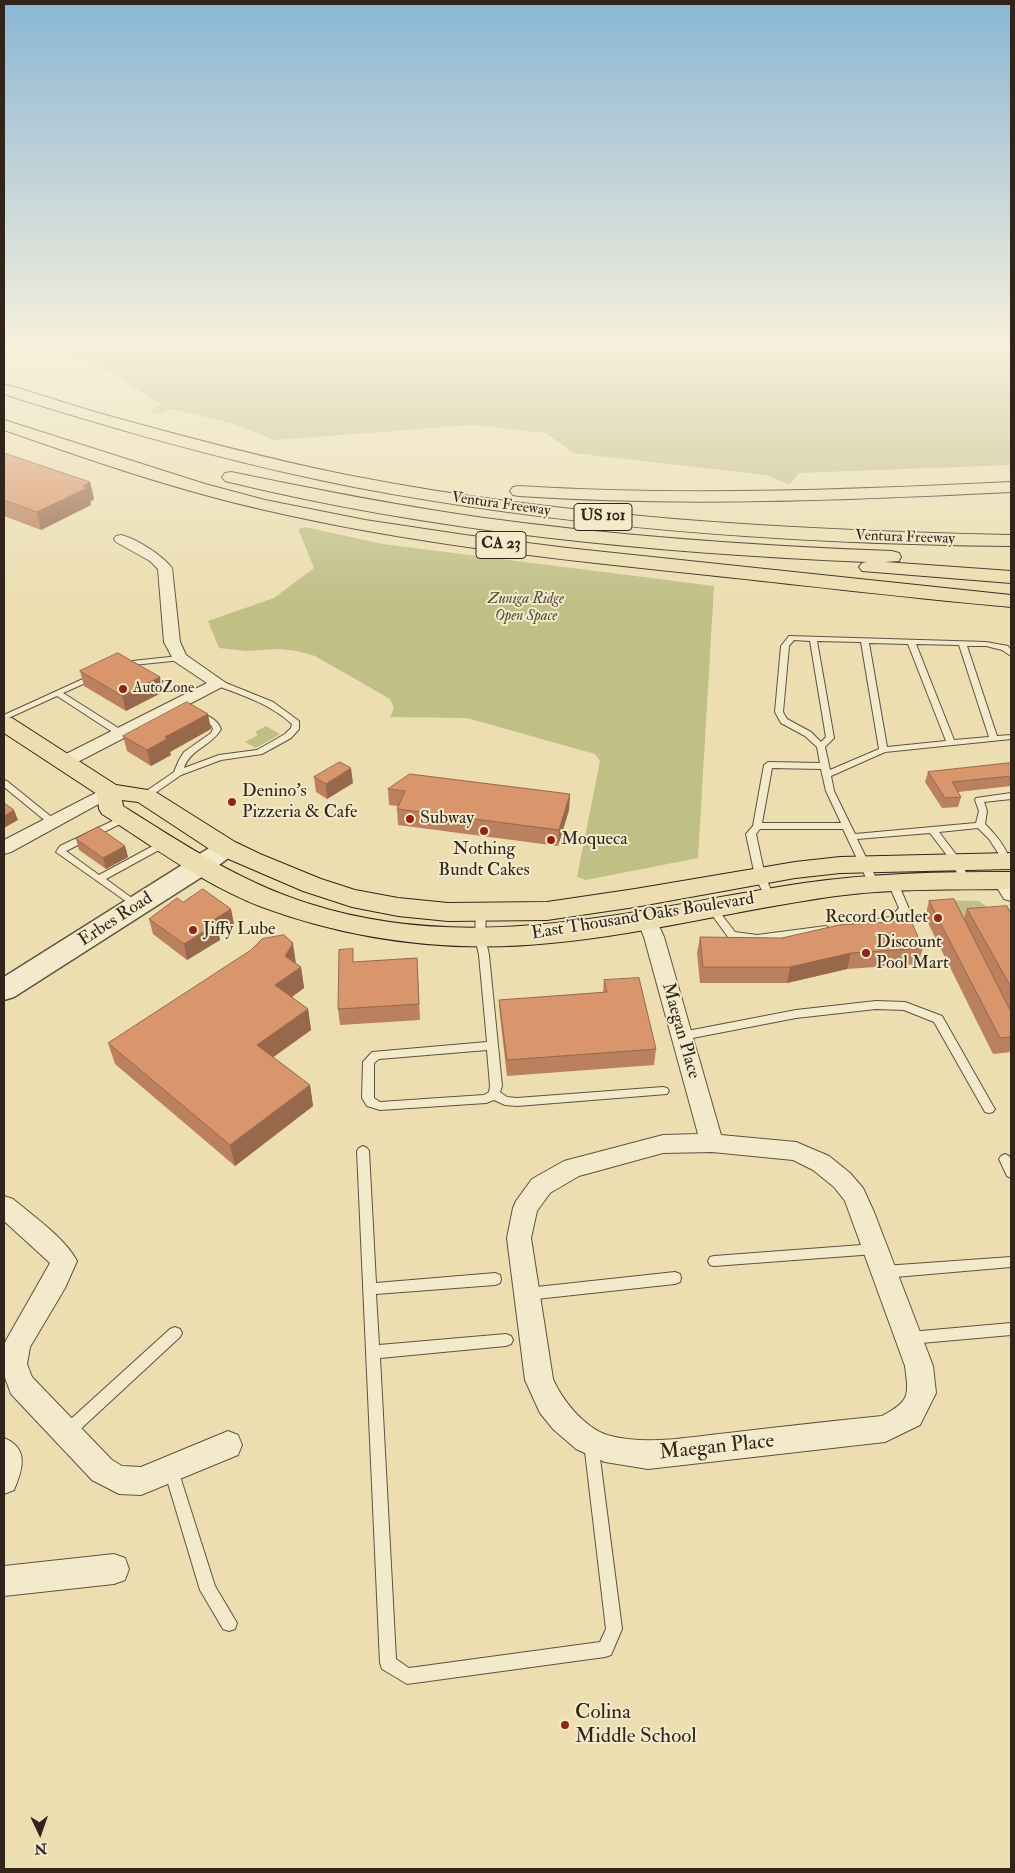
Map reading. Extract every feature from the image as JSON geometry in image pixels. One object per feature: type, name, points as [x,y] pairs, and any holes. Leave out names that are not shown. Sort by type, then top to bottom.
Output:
[{"type":"main road","name":"CA 23","points":[[20,430],[175,481],[266,505],[365,525],[553,553],[1011,601]]},
{"type":"main road","points":[[61,430],[98,443],[194,469]]},
{"type":"main road","name":"Ventura Freeway","points":[[145,430],[258,462],[332,477],[431,495],[545,511],[678,525],[792,534],[1011,541]]},
{"type":"main road","points":[[201,445],[398,478],[502,489],[579,494],[691,498],[766,498],[1011,487]]},
{"type":"main road","name":"Ventura Freeway","points":[[214,473],[356,503],[428,515],[575,534],[716,548],[838,555],[1011,560]]},
{"type":"main road","points":[[716,548],[860,567],[1011,577]]},
{"type":"main road","name":"East Thousand Oaks Boulevard","points":[[4,723],[108,791],[145,796],[226,848],[312,885],[352,898],[398,907],[448,912],[480,925],[553,934],[712,908],[765,886]]},
{"type":"main road","name":"East Thousand Oaks Boulevard","points":[[108,791],[111,809],[202,865],[268,899],[361,927],[423,935],[480,925],[515,913],[765,886],[842,886],[877,877],[961,872],[1010,874]]},
{"type":"main road","name":"East Thousand Oaks Boulevard","points":[[877,877],[961,872]]},
{"type":"street","points":[[64,762],[120,733],[185,708],[218,683],[179,658],[172,642],[164,568],[155,558],[121,539]]},
{"type":"street","points":[[4,848],[108,791]]},
{"type":"street","name":"Erbes Road","points":[[4,990],[226,848]]},
{"type":"street","name":"Maegan Place","points":[[647,920],[654,936],[712,1143]]},
{"type":"street","name":"Maegan Place","points":[[712,1143],[796,1151],[821,1163],[842,1180],[854,1194],[880,1260],[919,1366],[922,1393],[910,1416],[885,1429],[648,1455],[606,1448],[590,1441],[563,1420],[550,1404],[539,1380],[519,1238],[525,1208],[541,1186],[572,1168],[664,1144],[712,1143]]},
{"type":"street","points":[[6,1213],[52,1248],[64,1261],[56,1280],[18,1344],[13,1364],[21,1385],[66,1433],[102,1470],[119,1480],[141,1482],[228,1445]]},
{"type":"street","points":[[4,1452],[8,1456],[4,1480]]},
{"type":"street","points":[[4,1581],[114,1569]]},
{"type":"lane","points":[[712,908],[732,935],[757,938],[894,920],[904,910],[877,877],[846,826],[830,791],[822,746],[808,734],[784,721],[779,712],[785,646],[792,638],[986,644],[1005,648],[1011,654]]},
{"type":"lane","points":[[814,639],[830,738],[822,746]]},
{"type":"lane","points":[[865,641],[883,750]]},
{"type":"lane","points":[[911,642],[951,743]]},
{"type":"lane","points":[[962,643],[994,739]]},
{"type":"lane","points":[[118,665],[179,658]]},
{"type":"lane","points":[[4,718],[101,673]]},
{"type":"lane","points":[[145,796],[178,773],[219,758],[259,752],[288,736],[295,729],[296,723],[290,717],[262,701],[218,683]]},
{"type":"lane","points":[[58,693],[120,733]]},
{"type":"lane","points":[[178,773],[182,760],[188,753],[214,736],[217,729],[216,724],[185,708]]},
{"type":"lane","points":[[765,886],[750,834],[757,826],[768,765],[826,770],[883,750],[1011,737]]},
{"type":"lane","points":[[4,783],[52,821]]},
{"type":"lane","points":[[980,825],[983,812],[979,800],[1011,796]]},
{"type":"lane","points":[[125,818],[61,852],[137,906]]},
{"type":"lane","points":[[852,837],[980,825]]},
{"type":"lane","points":[[980,825],[992,837],[1010,874]]},
{"type":"lane","points":[[757,826],[846,826]]},
{"type":"lane","points":[[932,830],[961,872]]},
{"type":"lane","points":[[99,879],[165,843]]},
{"type":"lane","points":[[480,925],[496,1086],[494,1094],[486,1099],[380,1106],[371,1103],[368,1098],[369,1062],[376,1055],[492,1046]]},
{"type":"lane","points":[[682,1036],[796,1014],[876,1005],[905,1006],[938,1019],[989,1109]]},
{"type":"lane","points":[[494,1094],[504,1101],[517,1102],[663,1091]]},
{"type":"lane","points":[[363,1152],[388,1663],[407,1676],[605,1649],[614,1629],[590,1441]]},
{"type":"lane","points":[[1005,1159],[1011,1173]]},
{"type":"lane","points":[[714,1261],[880,1260],[1011,1262]]},
{"type":"lane","points":[[527,1294],[675,1278]]},
{"type":"lane","points":[[370,1289],[495,1279]]},
{"type":"lane","points":[[909,1338],[1011,1329]]},
{"type":"lane","points":[[66,1433],[175,1333]]},
{"type":"lane","points":[[373,1352],[506,1340]]},
{"type":"lane","points":[[171,1470],[208,1590],[229,1623]]},
{"type":"green space","points":[[250,430],[402,430],[275,440]]},
{"type":"green space","points":[[522,430],[1011,430],[1011,465],[799,473],[788,484],[766,475],[573,453],[546,433]]},
{"type":"green space","name":"Zuniga Ridge Open Space","points":[[305,527],[383,544],[714,586],[698,858],[586,880],[577,877],[600,761],[595,754],[467,718],[390,717],[394,708],[390,699],[315,656],[279,649],[246,651],[219,648],[208,621],[274,598],[314,568],[298,529]]},
{"type":"green space","points":[[266,726],[280,734],[256,748],[245,742],[258,735],[255,732]]},
{"type":"green space","points":[[930,900],[979,901],[986,906],[994,921],[965,923],[949,920],[935,909]]},
{"type":"building","points":[[4,453],[90,482],[83,486],[87,488],[37,512],[4,500]]},
{"type":"building","points":[[118,653],[160,677],[122,696],[80,671]]},
{"type":"building","points":[[187,702],[208,714],[165,737],[167,739],[147,750],[123,736]]},
{"type":"building","points":[[340,762],[351,768],[326,784],[314,777]]},
{"type":"building","points":[[1011,763],[1011,776],[952,782],[961,797],[945,798],[928,772]]},
{"type":"building","points":[[410,774],[570,794],[559,830],[397,809],[405,791],[388,789]]},
{"type":"building","points":[[4,803],[14,810],[4,816]]},
{"type":"building","points":[[98,827],[125,846],[103,858],[76,839]]},
{"type":"building","points":[[203,889],[231,909],[212,921],[216,924],[184,944],[149,919],[177,898],[183,902]]},
{"type":"building","points":[[954,899],[1011,1012],[1011,1037],[1000,1038],[929,901]]},
{"type":"building","points":[[1007,906],[1011,914],[1011,987],[967,909]]},
{"type":"building","points":[[911,921],[923,948],[851,953],[790,967],[703,967],[700,937],[782,938],[839,925]]},
{"type":"building","points":[[284,935],[293,943],[285,956],[301,967],[275,985],[308,1009],[257,1045],[310,1085],[230,1145],[108,1043],[251,950],[262,939]]},
{"type":"building","points":[[353,949],[353,962],[417,958],[419,1004],[338,1009],[339,950]]},
{"type":"building","points":[[639,978],[656,1049],[507,1060],[499,1000],[607,992],[604,980]]},
{"type":"place","name":"AutoZone","points":[[123,689]]},
{"type":"place","name":"Denino's Pizzeria & Cafe","points":[[232,802]]},
{"type":"place","name":"Subway","points":[[410,819]]},
{"type":"place","name":"Nothing Bundt Cakes","points":[[484,831]]},
{"type":"place","name":"Moqueca","points":[[551,840]]},
{"type":"place","name":"Record Outlet","points":[[938,918]]},
{"type":"place","name":"Jiffy Lube","points":[[193,930]]},
{"type":"place","name":"Discount Pool Mart","points":[[866,953]]},
{"type":"place","name":"Colina Middle School","points":[[565,1725]]}]
